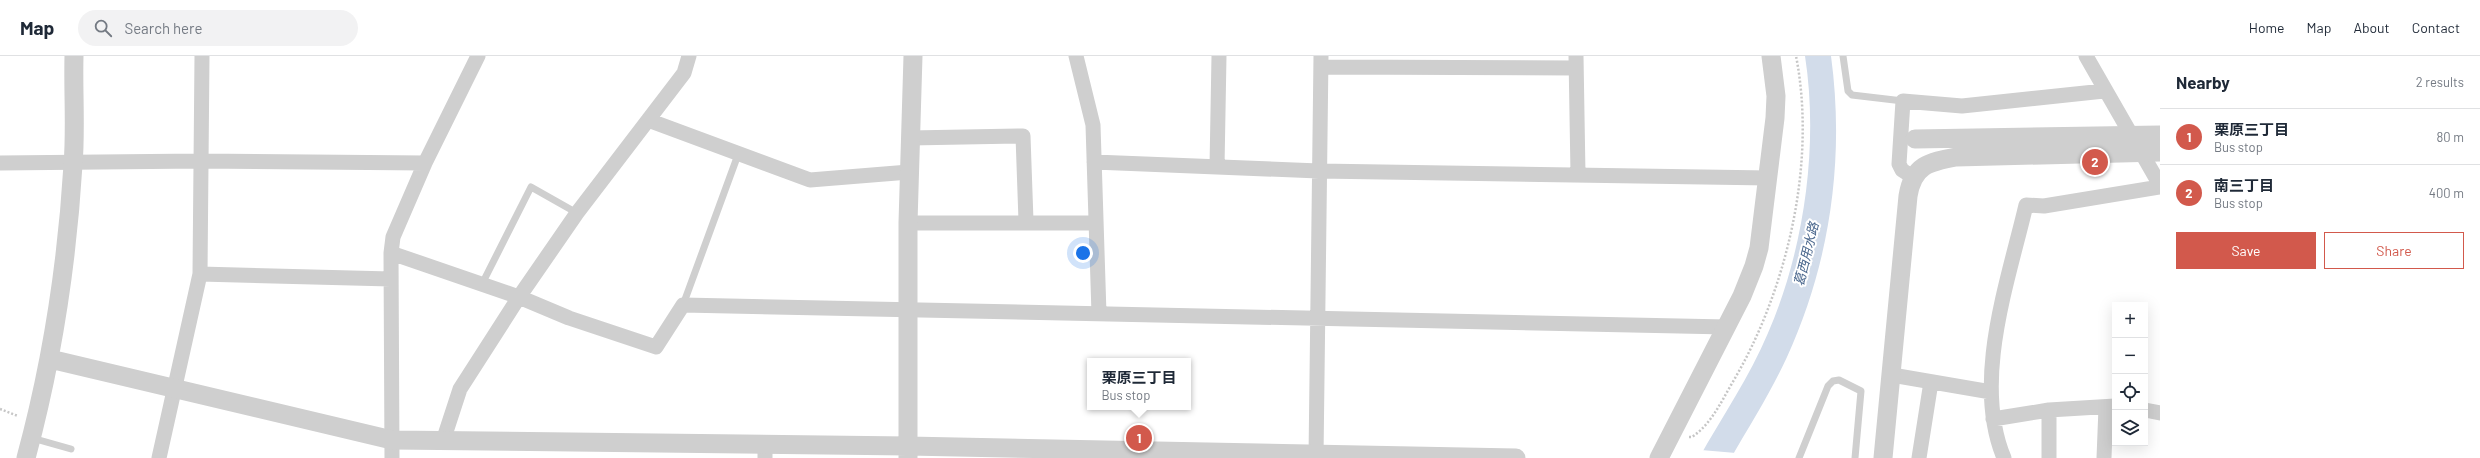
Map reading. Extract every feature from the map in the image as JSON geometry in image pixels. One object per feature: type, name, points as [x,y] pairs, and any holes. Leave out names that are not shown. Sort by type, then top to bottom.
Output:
[{"type":"street","points":[[26,458],[50,359],[67,238],[74,164],[74,56]]},
{"type":"street","points":[[159,458],[200,274],[202,56]]},
{"type":"street","points":[[392,449],[391,253],[393,237],[425,163],[478,56]]},
{"type":"street","points":[[443,441],[460,389],[519,297],[577,213],[684,73],[689,56]]},
{"type":"street","points":[[908,452],[908,223],[913,56]]},
{"type":"street","points":[[1076,56],[1093,125],[1099,314]]},
{"type":"street","points":[[1217,167],[1219,56]]},
{"type":"street","points":[[1659,458],[1727,327],[1754,266],[1769,178],[1776,96],[1770,56]]},
{"type":"street","points":[[2004,458],[1993,419],[1991,392],[1996,335],[2026,205],[2044,206],[2160,186],[2151,152],[2131,135],[2104,91],[2086,56]]},
{"type":"street","points":[[1316,457],[1321,61],[1576,62],[1578,174]]},
{"type":"street","points":[[1913,177],[1902,170],[1899,164],[1903,101],[1962,106],[2104,91]]},
{"type":"street","points":[[648,120],[739,152],[810,180],[909,172]]},
{"type":"street","points":[[1915,139],[2160,135]]},
{"type":"street","points":[[910,138],[1023,136],[1026,221]]},
{"type":"street","points":[[1884,458],[1908,196],[1913,177],[1920,169],[1933,161],[1956,157],[2151,152]]},
{"type":"street","points":[[0,163],[74,164],[200,161],[425,163]]},
{"type":"street","points":[[1094,162],[1319,171],[1769,178]]},
{"type":"street","points":[[908,223],[1026,221],[1096,223]]},
{"type":"street","points":[[391,253],[519,297],[569,318],[656,347],[683,305],[1727,327]]},
{"type":"street","points":[[200,274],[391,279]]},
{"type":"street","points":[[50,359],[175,390],[392,449],[443,441],[765,451],[1516,458]]},
{"type":"street","points":[[1892,375],[1991,392]]},
{"type":"street","points":[[1919,458],[1931,382]]},
{"type":"street","points":[[1993,419],[2049,410],[2111,406],[2104,458]]},
{"type":"street","points":[[2049,410],[2049,458]]},
{"type":"street","points":[[2148,411],[2160,413]]},
{"type":"lane","points":[[1843,56],[1848,91],[1852,95],[1903,101]]},
{"type":"lane","points":[[683,305],[739,152]]},
{"type":"lane","points":[[482,284],[531,187],[577,213]]},
{"type":"lane","points":[[1799,458],[1828,386],[1833,381],[1839,380],[1861,391],[1855,458]]},
{"type":"lane","points":[[32,438],[71,448]]},
{"type":"path","points":[[0,408],[19,416]]},
{"type":"water","name":"葛西用水路","points":[[1805,56],[1831,56],[1835,95],[1835,172],[1824,248],[1802,321],[1787,357],[1774,383],[1731,458],[1699,458],[1761,349],[1780,301],[1791,267],[1799,233],[1809,161],[1809,90]]},
{"type":"pier","points":[[1701,450],[1736,453],[1733,458],[1697,458]]},
{"type":"place","name":"南三丁目","points":[[2095,162]]},
{"type":"place","name":"栗原三丁目","points":[[1139,438]]}]
